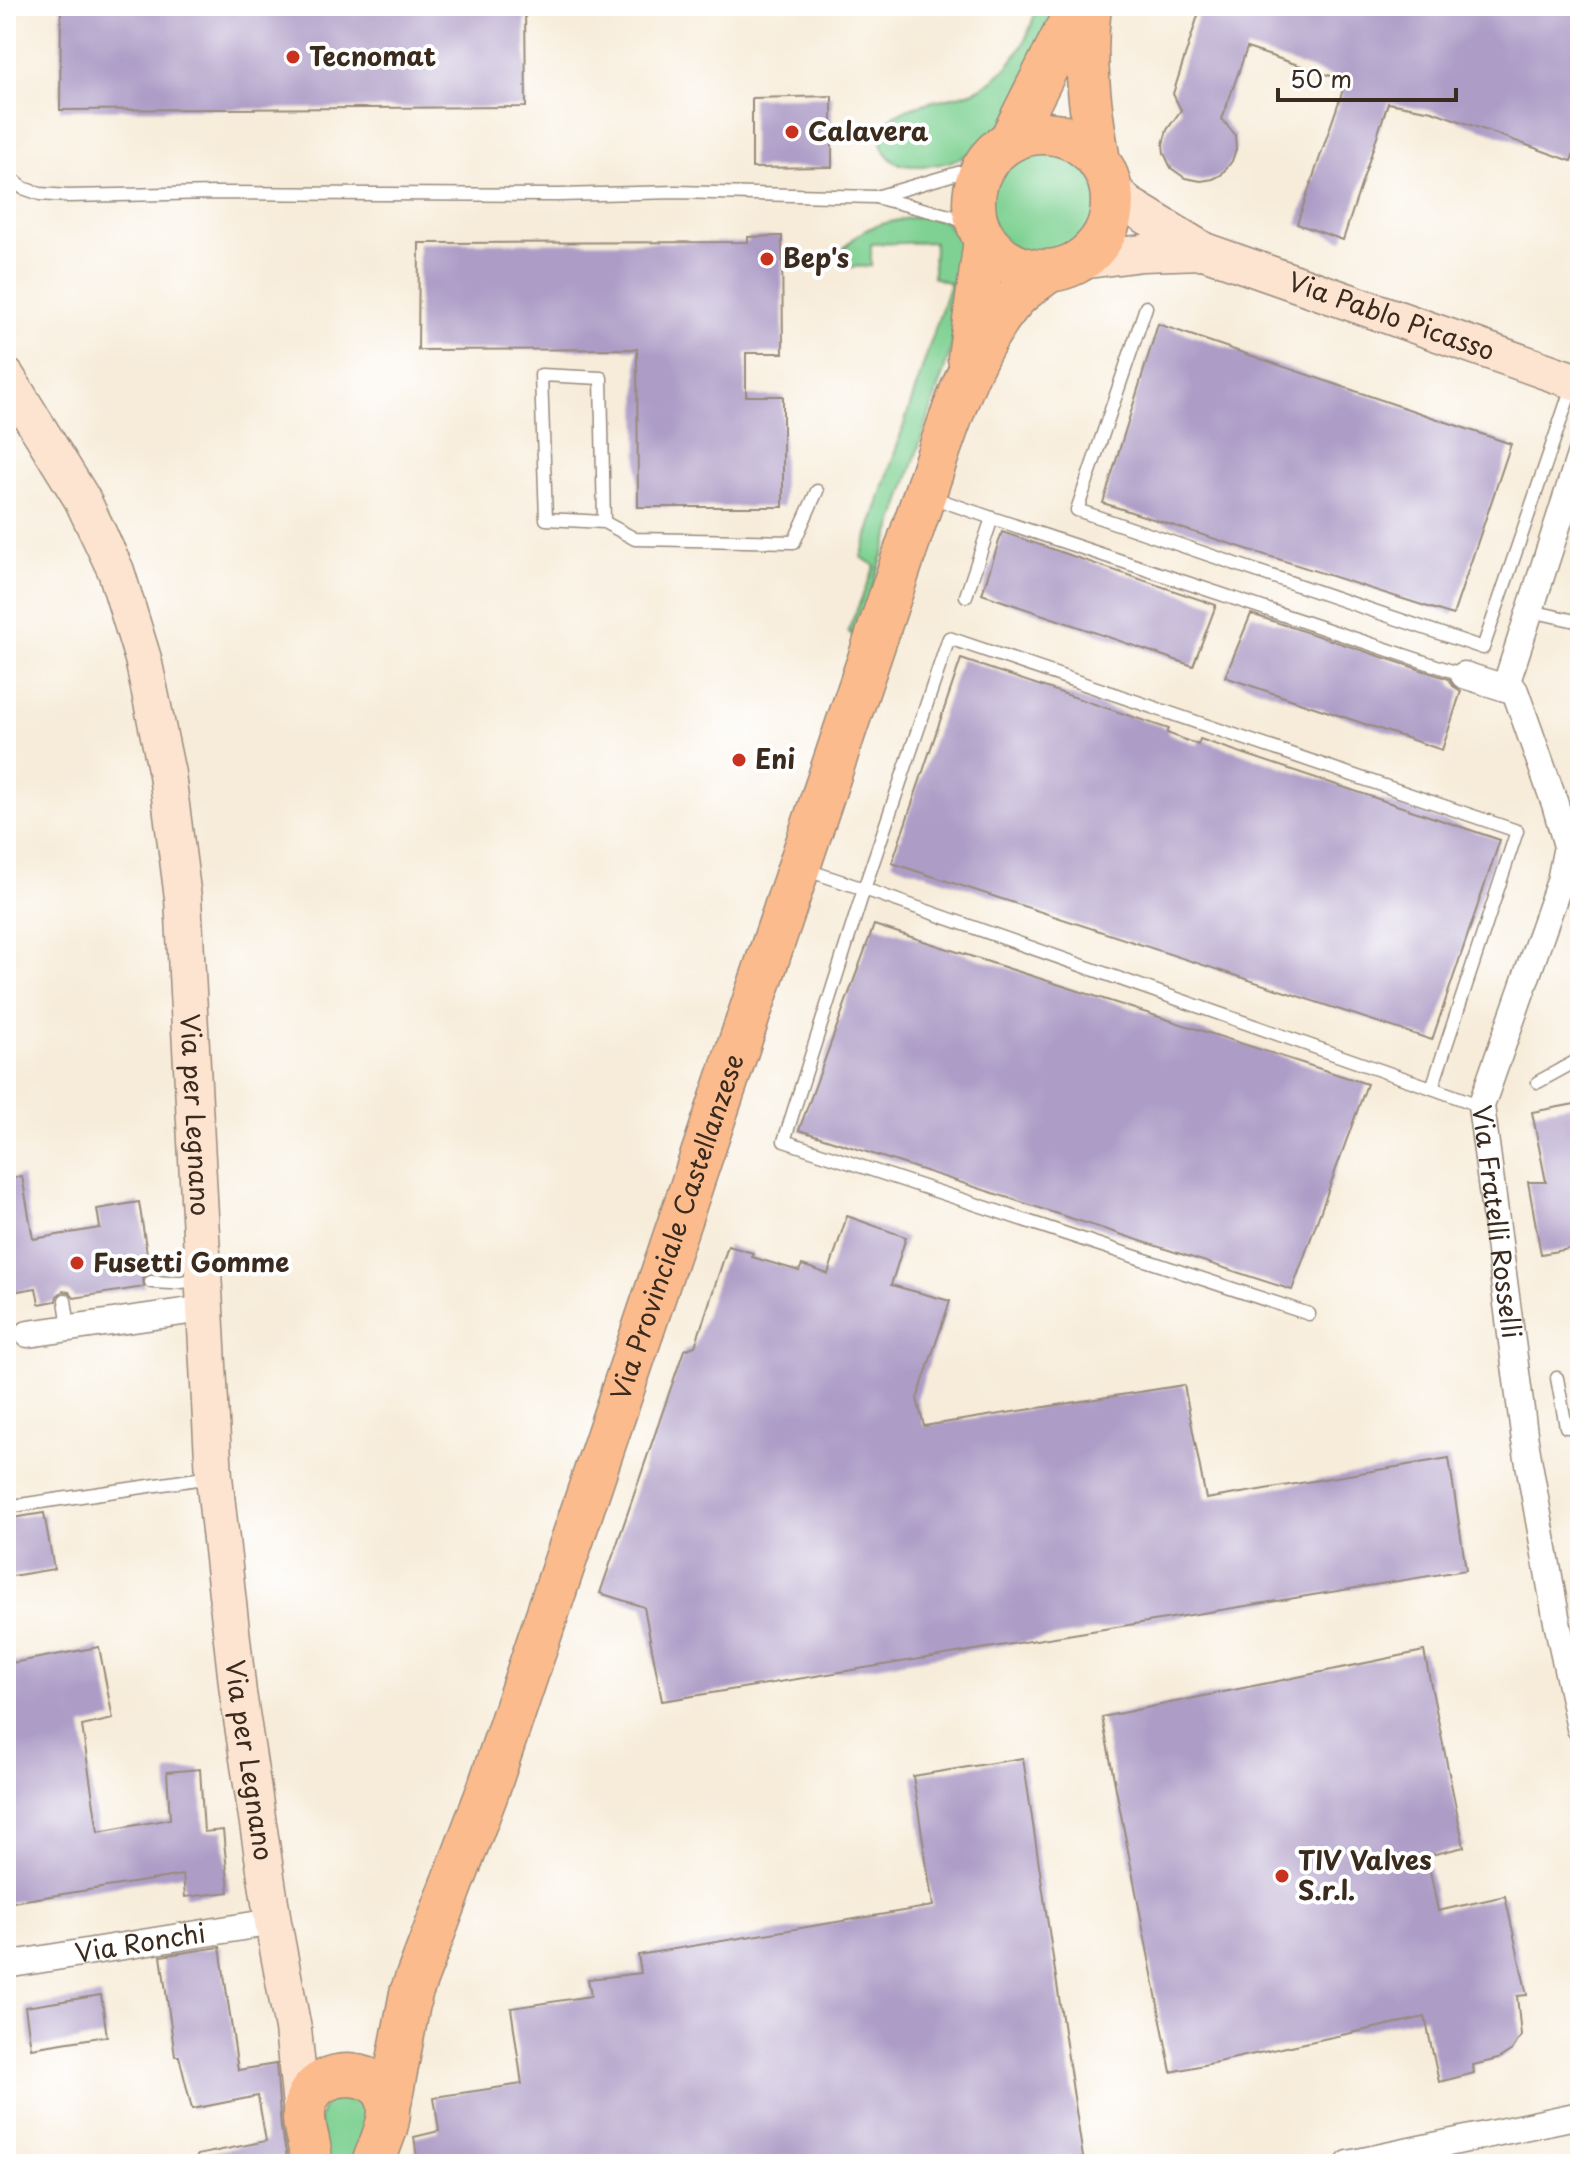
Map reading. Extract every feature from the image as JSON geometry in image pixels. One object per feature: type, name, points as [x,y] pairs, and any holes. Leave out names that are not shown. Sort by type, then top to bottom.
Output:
[{"type":"main road","points":[[968,372],[982,234],[974,198],[977,181],[998,153],[1078,6]]},
{"type":"main road","points":[[968,372],[989,333],[1016,297],[1096,247],[1108,229],[1112,208],[1088,93],[1087,28],[1090,6]]},
{"type":"main road","points":[[998,153],[1029,134],[1049,133],[1068,137],[1086,147],[1105,174]]},
{"type":"main road","points":[[982,234],[997,254],[1013,265],[1030,271],[1064,266]]},
{"type":"main road","name":"Via Provinciale Castellanzese","points":[[373,2164],[386,2126],[411,1993],[487,1793],[797,867],[968,372]]},
{"type":"main road","name":"Via Provinciale Castellanzese","points":[[302,2116],[307,2098],[318,2086],[364,2063],[411,1993]]},
{"type":"main road","points":[[342,2076],[368,2078],[381,2088],[389,2108]]},
{"type":"main road","points":[[302,2116],[311,2164]]},
{"type":"street","name":"Via Pablo Picasso","points":[[1105,174],[1127,204],[1204,251],[1577,382]]},
{"type":"street","name":"Via Pablo Picasso","points":[[1064,266],[1142,253],[1204,251]]},
{"type":"street","name":"Via per Legnano","points":[[6,376],[82,499],[101,536],[125,598],[156,716],[177,837],[183,898],[214,1477],[238,1693],[273,1922],[293,2029],[302,2116]]},
{"type":"street","points":[[1464,675],[1505,688],[1580,455]]},
{"type":"street","name":"Via Fratelli Rosselli","points":[[1505,688],[1515,691],[1567,846],[1560,881],[1481,1106],[1525,1441],[1557,1622],[1580,1728]]},
{"type":"street","points":[[28,1334],[203,1294]]},
{"type":"street","name":"Via Ronchi","points":[[6,1965],[273,1922]]},
{"type":"street","name":"Via per Legnano","points":[[293,2029],[310,2065],[323,2074],[342,2076]]},
{"type":"street","points":[[1349,2164],[1580,2115]]},
{"type":"lane","points":[[875,197],[998,153]]},
{"type":"lane","points":[[6,174],[23,188],[40,194],[621,193],[875,197],[950,216],[982,234]]},
{"type":"lane","points":[[1146,307],[1077,510],[1483,648],[1577,382]]},
{"type":"lane","points":[[604,522],[601,378],[541,375],[546,519],[604,522],[635,539],[794,542],[817,491]]},
{"type":"lane","points":[[930,477],[992,518],[1464,675]]},
{"type":"lane","points":[[966,596],[992,518]]},
{"type":"lane","points":[[1540,613],[1580,622]]},
{"type":"lane","points":[[1309,1314],[784,1141],[864,889],[949,638],[1517,831],[1432,1088]]},
{"type":"lane","points":[[797,867],[1481,1106]]},
{"type":"lane","points":[[1538,1082],[1580,1059]]},
{"type":"lane","points":[[151,1282],[171,1283],[203,1294]]},
{"type":"lane","points":[[65,1300],[69,1327]]},
{"type":"lane","points":[[1557,1378],[1566,1427],[1580,1425]]},
{"type":"lane","points":[[6,1507],[214,1477]]},
{"type":"green space","points":[[1036,6],[1061,6],[1011,112],[996,134],[973,152],[947,163],[903,165],[891,159],[881,139],[885,126],[893,117],[919,105],[963,95],[986,85],[1007,67],[1023,45]]},
{"type":"green space","points":[[1043,148],[1064,152],[1081,164],[1093,181],[1097,202],[1093,223],[1081,240],[1064,252],[1043,256],[1022,252],[1005,240],[993,223],[989,202],[993,181],[1005,164],[1022,152]]},
{"type":"green space","points":[[919,216],[945,221],[964,251],[952,346],[863,616],[852,635],[848,631],[875,566],[861,557],[950,283],[933,277],[934,242],[871,244],[871,266],[850,267],[840,261],[839,254],[865,230]]},
{"type":"green space","points":[[355,2090],[373,2102],[359,2164],[326,2164],[319,2118],[326,2102]]},
{"type":"building","name":"Tecnomat","points":[[61,6],[525,6],[526,107],[60,110]]},
{"type":"building","points":[[1201,6],[1580,6],[1580,137],[1571,161],[1432,111],[1388,103],[1343,240],[1297,224],[1346,81],[1247,48],[1222,119],[1235,135],[1236,149],[1232,161],[1221,175],[1213,179],[1201,181],[1185,178],[1171,168],[1163,144],[1167,130],[1181,110],[1173,94]]},
{"type":"building","name":"Calavera","points":[[832,96],[832,167],[752,168],[752,98]]},
{"type":"building","points":[[782,236],[783,353],[746,353],[746,396],[783,396],[783,507],[638,507],[637,349],[418,350],[419,243],[748,242],[748,237]]},
{"type":"building","points":[[1158,324],[1511,444],[1453,615],[1103,503]]},
{"type":"building","points":[[1002,532],[1216,605],[1193,666],[982,594]]},
{"type":"building","points":[[1251,614],[1449,679],[1461,691],[1442,750],[1225,677]]},
{"type":"building","points":[[961,659],[1169,729],[1167,733],[1198,745],[1200,739],[1500,840],[1432,1040],[892,863]]},
{"type":"building","points":[[874,925],[1367,1084],[1292,1290],[799,1130]]},
{"type":"building","points":[[1580,1103],[1580,1247],[1541,1254],[1528,1182],[1546,1182],[1532,1112]]},
{"type":"building","name":"Fusetti Gomme","points":[[22,1176],[33,1239],[100,1228],[97,1209],[139,1202],[150,1273],[143,1278],[144,1287],[74,1298],[63,1291],[56,1301],[39,1304],[36,1288],[6,1293],[6,1179]]},
{"type":"building","points":[[847,1216],[906,1237],[891,1285],[950,1301],[917,1399],[924,1426],[1184,1385],[1206,1499],[1449,1458],[1466,1570],[662,1701],[644,1607],[600,1593],[684,1350],[695,1346],[728,1246],[753,1253],[752,1257],[799,1271],[802,1265],[828,1274]]},
{"type":"building","points":[[44,1513],[54,1569],[6,1577],[6,1519]]},
{"type":"building","points":[[99,1647],[113,1719],[82,1726],[98,1832],[170,1819],[167,1772],[200,1769],[204,1832],[223,1830],[229,1892],[185,1897],[183,1875],[6,1903],[6,1664]]},
{"type":"building","name":"TIV Valves S.r.l.","points":[[1424,1651],[1464,1847],[1427,1856],[1438,1911],[1505,1896],[1527,1995],[1517,1996],[1521,2036],[1512,2050],[1498,2059],[1473,2065],[1474,2073],[1439,2082],[1425,2017],[1171,2072],[1102,1717]]},
{"type":"building","points":[[1023,1758],[1084,2164],[418,2164],[414,2137],[439,2131],[434,2097],[522,2084],[511,2008],[591,1996],[588,1979],[641,1973],[638,1955],[933,1906],[913,1776]]},
{"type":"building","points":[[220,1947],[238,2070],[276,2064],[281,2128],[287,2157],[254,2164],[198,2164],[197,2155],[266,2141],[258,2096],[192,2109],[179,2056],[175,2056],[161,1956]]},
{"type":"building","points":[[101,1995],[107,2036],[31,2048],[25,2007]]},
{"type":"place","name":"Tecnomat","points":[[293,57]]},
{"type":"place","name":"Calavera","points":[[792,132]]},
{"type":"place","name":"Bep's","points":[[767,259]]},
{"type":"place","name":"Eni","points":[[739,760]]},
{"type":"place","name":"Fusetti Gomme","points":[[77,1263]]},
{"type":"place","name":"TIV Valves S.r.l.","points":[[1282,1876]]}]
